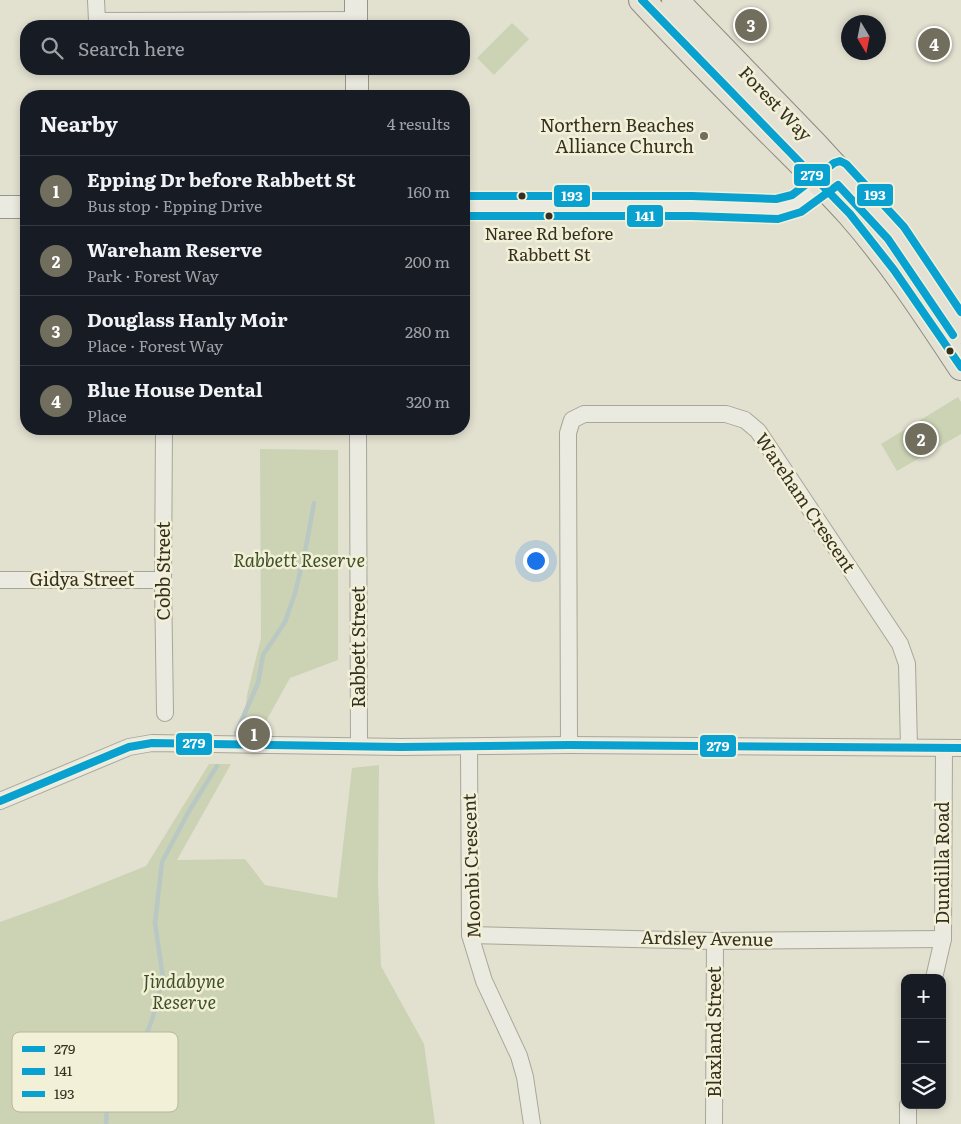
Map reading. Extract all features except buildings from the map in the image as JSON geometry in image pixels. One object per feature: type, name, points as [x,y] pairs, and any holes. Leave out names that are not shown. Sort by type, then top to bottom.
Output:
[{"type":"main road","name":"Forest Way","points":[[675,0],[831,178],[850,214],[896,270],[961,367]]},
{"type":"main road","name":"Forest Way","points":[[646,1],[831,178],[896,234],[961,330]]},
{"type":"main road","points":[[357,75],[357,90]]},
{"type":"main road","points":[[470,206],[692,206],[777,209],[796,204],[831,178]]},
{"type":"main road","points":[[0,207],[20,207]]},
{"type":"street","points":[[96,0],[97,20]]},
{"type":"street","points":[[149,20],[356,16]]},
{"type":"street","name":"Wareham Crescent","points":[[569,745],[568,433],[572,420],[584,414],[726,414],[744,420],[758,431],[900,644],[907,664],[909,747]]},
{"type":"street","name":"Cobb Street","points":[[164,435],[163,580],[165,713]]},
{"type":"street","name":"Rabbett Street","points":[[358,435],[359,746]]},
{"type":"street","name":"Gidya Street","points":[[0,580],[163,580]]},
{"type":"street","points":[[0,800],[128,747],[144,744],[961,748]]},
{"type":"street","name":"Moonbi Crescent","points":[[468,747],[470,935],[484,981],[519,1056],[525,1077],[532,1124]]},
{"type":"street","name":"Dundilla Road","points":[[935,974],[943,939],[944,748]]},
{"type":"street","name":"Ardsley Avenue","points":[[470,935],[715,940],[943,939]]},
{"type":"street","name":"Blaxland Street","points":[[714,1124],[715,940]]},
{"type":"street","points":[[908,1109],[908,1124]]},
{"type":"green space","points":[[512,23],[529,39],[494,75],[477,58]]},
{"type":"green space","points":[[958,397],[961,402],[961,434],[897,471],[881,444]]},
{"type":"green space","name":"Rabbett Reserve","points":[[260,449],[338,450],[338,660],[290,678],[265,723],[244,723],[247,695],[261,638]]},
{"type":"green space","name":"Jindabyne Reserve","points":[[209,764],[231,764],[177,860],[245,859],[265,885],[337,898],[352,768],[379,765],[378,882],[381,966],[424,1044],[435,1124],[0,1124],[0,922],[146,866]]},
{"type":"waterway","points":[[236,733],[258,683],[263,655],[285,622],[295,593],[314,503]]},
{"type":"waterway","points":[[147,1032],[163,978],[155,923],[162,862],[189,811],[217,766]]},
{"type":"waterway","points":[[106,1124],[107,1112]]},
{"type":"transit line","name":"279","points":[[642,0],[850,214],[894,270],[961,367]]},
{"type":"transit line","name":"193","points":[[470,196],[692,196],[776,199],[792,195],[834,163],[840,161],[846,164],[904,227],[961,312]]},
{"type":"transit line","name":"141","points":[[470,216],[692,216],[778,219],[801,212],[838,185],[888,239],[953,335]]},
{"type":"transit line","name":"279","points":[[0,801],[129,747],[152,743],[401,747],[569,745],[961,748]]},
{"type":"place","name":"Douglass Hanly Moir","points":[[751,25]]},
{"type":"place","name":"Blue House Dental","points":[[934,44]]},
{"type":"place","name":"Northern Beaches Alliance Church","points":[[704,136]]},
{"type":"place","name":"Naree Rd before Rabbett St","points":[[549,216]]},
{"type":"place","name":"Wareham Reserve","points":[[921,439]]},
{"type":"place","name":"Epping Dr before Rabbett St","points":[[254,734]]}]
